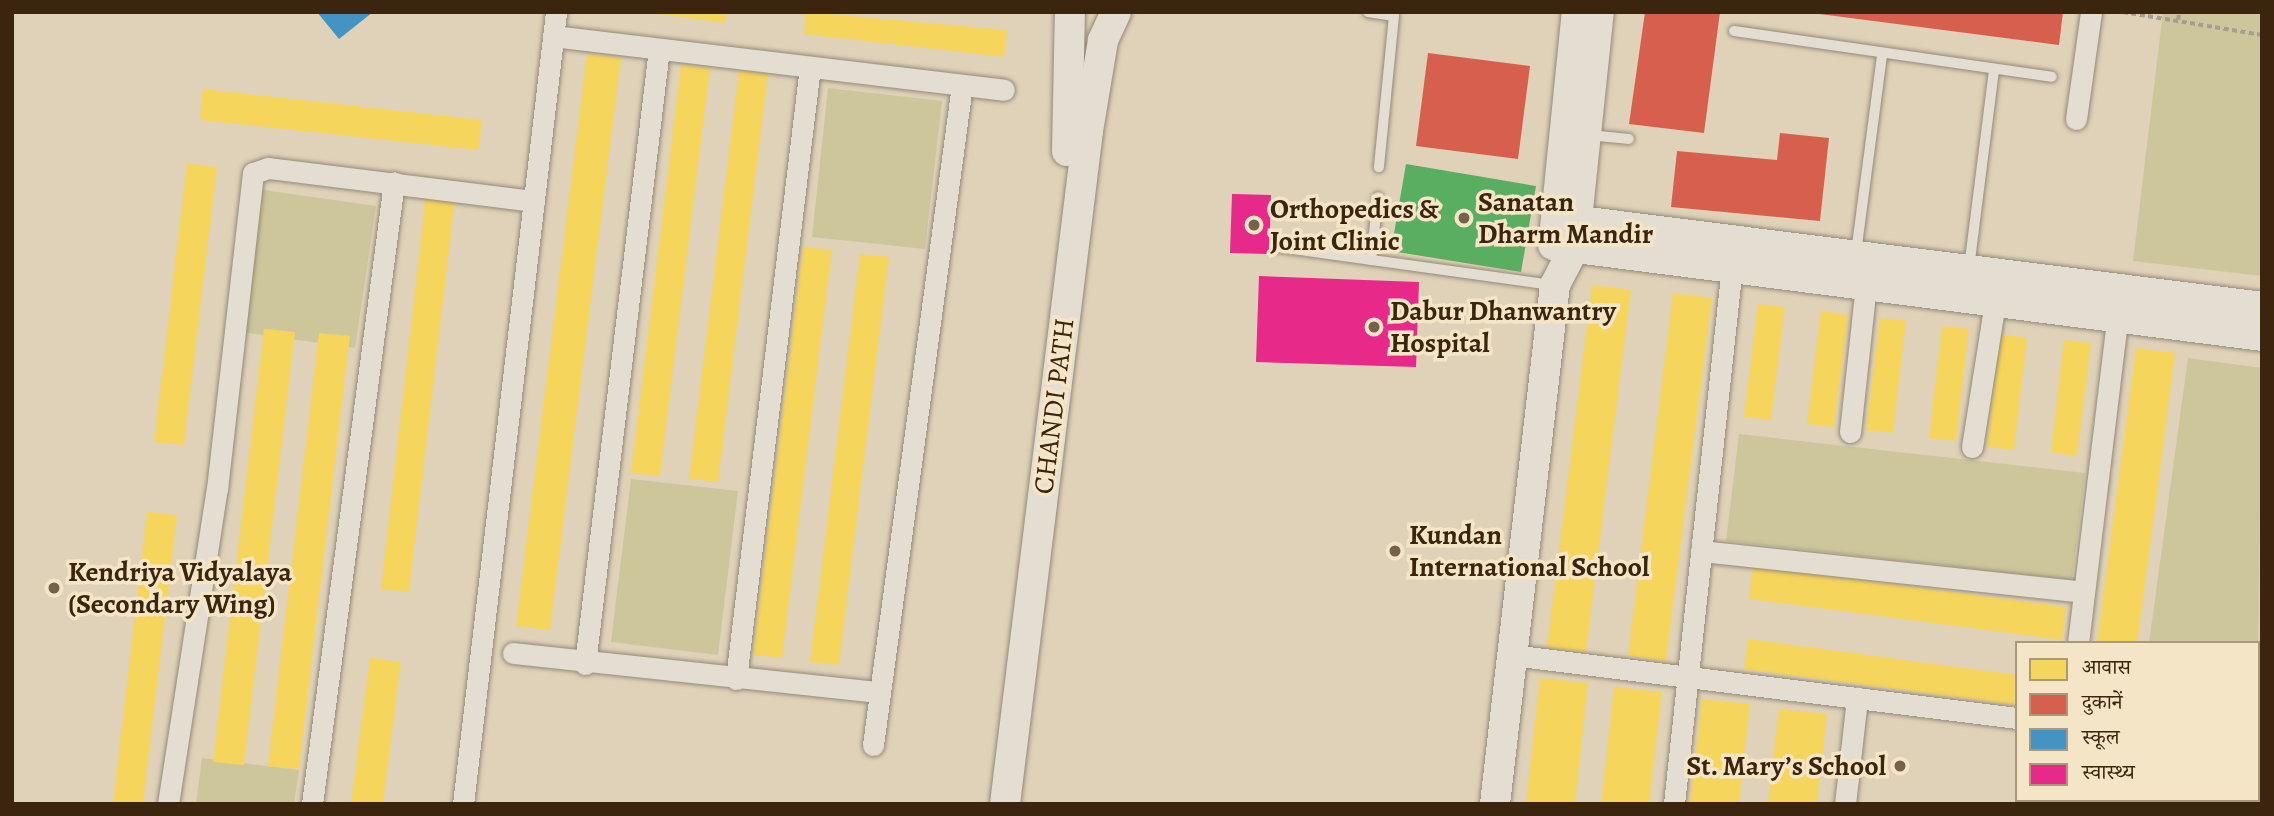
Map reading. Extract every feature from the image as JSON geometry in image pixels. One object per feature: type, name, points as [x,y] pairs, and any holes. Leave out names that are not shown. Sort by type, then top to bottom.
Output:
[{"type":"street","points":[[463,804],[556,12]]},
{"type":"street","name":"CHANDI PATH","points":[[985,804],[1070,132],[1070,12]]},
{"type":"street","name":"CHANDI PATH","points":[[1005,804],[1088,131],[1103,40],[1116,12]]},
{"type":"street","points":[[1495,804],[1563,248],[1577,12]]},
{"type":"street","points":[[1563,248],[1586,134],[1599,12]]},
{"type":"street","points":[[2076,118],[2091,12]]},
{"type":"street","points":[[553,36],[1004,90]]},
{"type":"street","points":[[585,664],[659,49]]},
{"type":"street","points":[[736,679],[810,67]]},
{"type":"street","points":[[873,745],[962,85]]},
{"type":"street","points":[[168,804],[217,489],[249,182],[258,168],[268,168],[534,201]]},
{"type":"street","points":[[312,804],[394,182]]},
{"type":"street","points":[[1563,248],[1733,254],[1858,275],[1966,284],[2119,303],[2262,336]]},
{"type":"street","points":[[1674,804],[1733,254]]},
{"type":"street","points":[[1850,432],[1858,275]]},
{"type":"street","points":[[1966,284],[1995,302],[2262,307]]},
{"type":"street","points":[[1972,447],[1995,302]]},
{"type":"street","points":[[2078,641],[2119,303]]},
{"type":"street","points":[[1701,551],[2084,592]]},
{"type":"street","points":[[513,653],[585,664],[880,692]]},
{"type":"street","points":[[1512,655],[2015,718]]},
{"type":"street","points":[[1845,804],[1857,698]]},
{"type":"lane","points":[[1368,12],[1394,16],[1379,167]]},
{"type":"lane","points":[[1734,30],[1882,56],[2052,77]]},
{"type":"lane","points":[[1858,275],[1882,56]]},
{"type":"lane","points":[[1966,284],[1994,69]]},
{"type":"lane","points":[[1586,134],[1629,139]]},
{"type":"lane","points":[[1371,260],[1378,197]]},
{"type":"lane","points":[[1278,247],[1371,260],[1563,248]]},
{"type":"path","points":[[2123,12],[2262,35]]},
{"type":"path","points":[[2178,20],[2179,12]]},
{"type":"shaded area","points":[[2163,12],[2262,12],[2262,276],[2133,261]]},
{"type":"shaded area","points":[[828,88],[942,101],[925,249],[812,237]]},
{"type":"shaded area","points":[[263,190],[376,206],[355,348],[242,332]]},
{"type":"shaded area","points":[[2188,358],[2262,368],[2258,641],[2149,641]]},
{"type":"shaded area","points":[[1739,434],[2085,473],[2072,580],[1726,541]]},
{"type":"shaded area","points":[[631,479],[738,491],[718,655],[611,642]]},
{"type":"shaded area","points":[[202,758],[299,770],[294,804],[196,804]]},
{"type":"shaded area","points":[[2080,802],[2159,802],[2080,804]]},
{"type":"building: आवास","points":[[645,12],[727,12],[725,23]]},
{"type":"building: आवास","points":[[806,12],[1007,30],[1004,57],[804,34]]},
{"type":"building: आवास","points":[[587,54],[621,58],[550,630],[516,626]]},
{"type":"building: आवास","points":[[681,65],[710,68],[660,476],[631,473]]},
{"type":"building: आवास","points":[[739,71],[768,74],[718,482],[689,479]]},
{"type":"building: आवास","points":[[203,89],[482,120],[478,150],[200,120]]},
{"type":"building: आवास","points":[[187,163],[217,167],[184,445],[154,442]]},
{"type":"building: आवास","points":[[426,195],[455,199],[409,592],[381,589]]},
{"type":"building: आवास","points":[[803,247],[832,250],[782,658],[753,655]]},
{"type":"building: आवास","points":[[860,254],[889,257],[839,665],[810,662]]},
{"type":"building: आवास","points":[[1592,285],[1631,290],[1586,652],[1547,648]]},
{"type":"building: आवास","points":[[1673,293],[1712,298],[1666,661],[1628,656]]},
{"type":"building: आवास","points":[[1758,304],[1785,307],[1771,420],[1744,417]]},
{"type":"building: आवास","points":[[1821,311],[1848,315],[1834,427],[1807,424]]},
{"type":"building: आवास","points":[[1880,318],[1906,321],[1893,433],[1866,430]]},
{"type":"building: आवास","points":[[1942,326],[1969,329],[1956,441],[1929,438]]},
{"type":"building: आवास","points":[[264,329],[295,332],[244,765],[213,762]]},
{"type":"building: आवास","points":[[319,333],[350,336],[299,769],[268,766]]},
{"type":"building: आवास","points":[[2000,334],[2027,338],[2014,450],[1987,447]]},
{"type":"building: आवास","points":[[2064,340],[2091,343],[2077,456],[2051,452]]},
{"type":"building: आवास","points":[[2136,348],[2175,353],[2137,641],[2097,641]]},
{"type":"building: आवास","points":[[147,512],[177,515],[143,804],[113,804]]},
{"type":"building: आवास","points":[[1753,566],[2066,607],[2062,640],[1749,599]]},
{"type":"building: आवास","points":[[1748,639],[2015,675],[2015,705],[1744,669]]},
{"type":"building: आवास","points":[[370,658],[401,662],[383,804],[351,804]]},
{"type":"building: आवास","points":[[1540,678],[1588,683],[1575,804],[1526,804]]},
{"type":"building: आवास","points":[[1614,687],[1662,692],[1649,804],[1601,804]]},
{"type":"building: आवास","points":[[1702,699],[1750,704],[1739,804],[1690,804]]},
{"type":"building: आवास","points":[[1779,709],[1827,714],[1817,804],[1768,804]]},
{"type":"building: आवास","points":[[2262,763],[2262,804],[2256,804],[2260,802]]},
{"type":"building: दुकानें","points":[[1645,12],[1720,12],[1704,133],[1629,124]]},
{"type":"building: दुकानें","points":[[1804,12],[2063,12],[2059,45]]},
{"type":"building: दुकानें","points":[[1428,53],[1530,66],[1518,159],[1416,146]]},
{"type":"building: दुकानें","points":[[1780,133],[1829,138],[1820,221],[1671,207],[1677,151],[1777,160]]},
{"type":"building: स्कूल","points":[[317,12],[373,12],[339,39]]},
{"type":"building: स्वास्थ्य","points":[[1232,194],[1271,195],[1269,254],[1230,253]]},
{"type":"building: स्वास्थ्य","points":[[1259,276],[1419,282],[1416,367],[1256,362]]},
{"type":"building: सार्वजनिक","name":"Sanatan Dharm Mandir","points":[[1406,164],[1536,186],[1521,272],[1391,251]]},
{"type":"place","name":"Sanatan Dharm Mandir","points":[[1464,218]]},
{"type":"place","name":"Orthopedics & Joint Clinic","points":[[1254,225]]},
{"type":"place","name":"Dabur Dhanwantry Hospital","points":[[1374,327]]},
{"type":"place","name":"Kundan International School","points":[[1395,551]]},
{"type":"place","name":"Kendriya Vidyalaya (Secondary Wing)","points":[[54,588]]},
{"type":"place","name":"St. Mary’s School","points":[[1900,766]]}]
